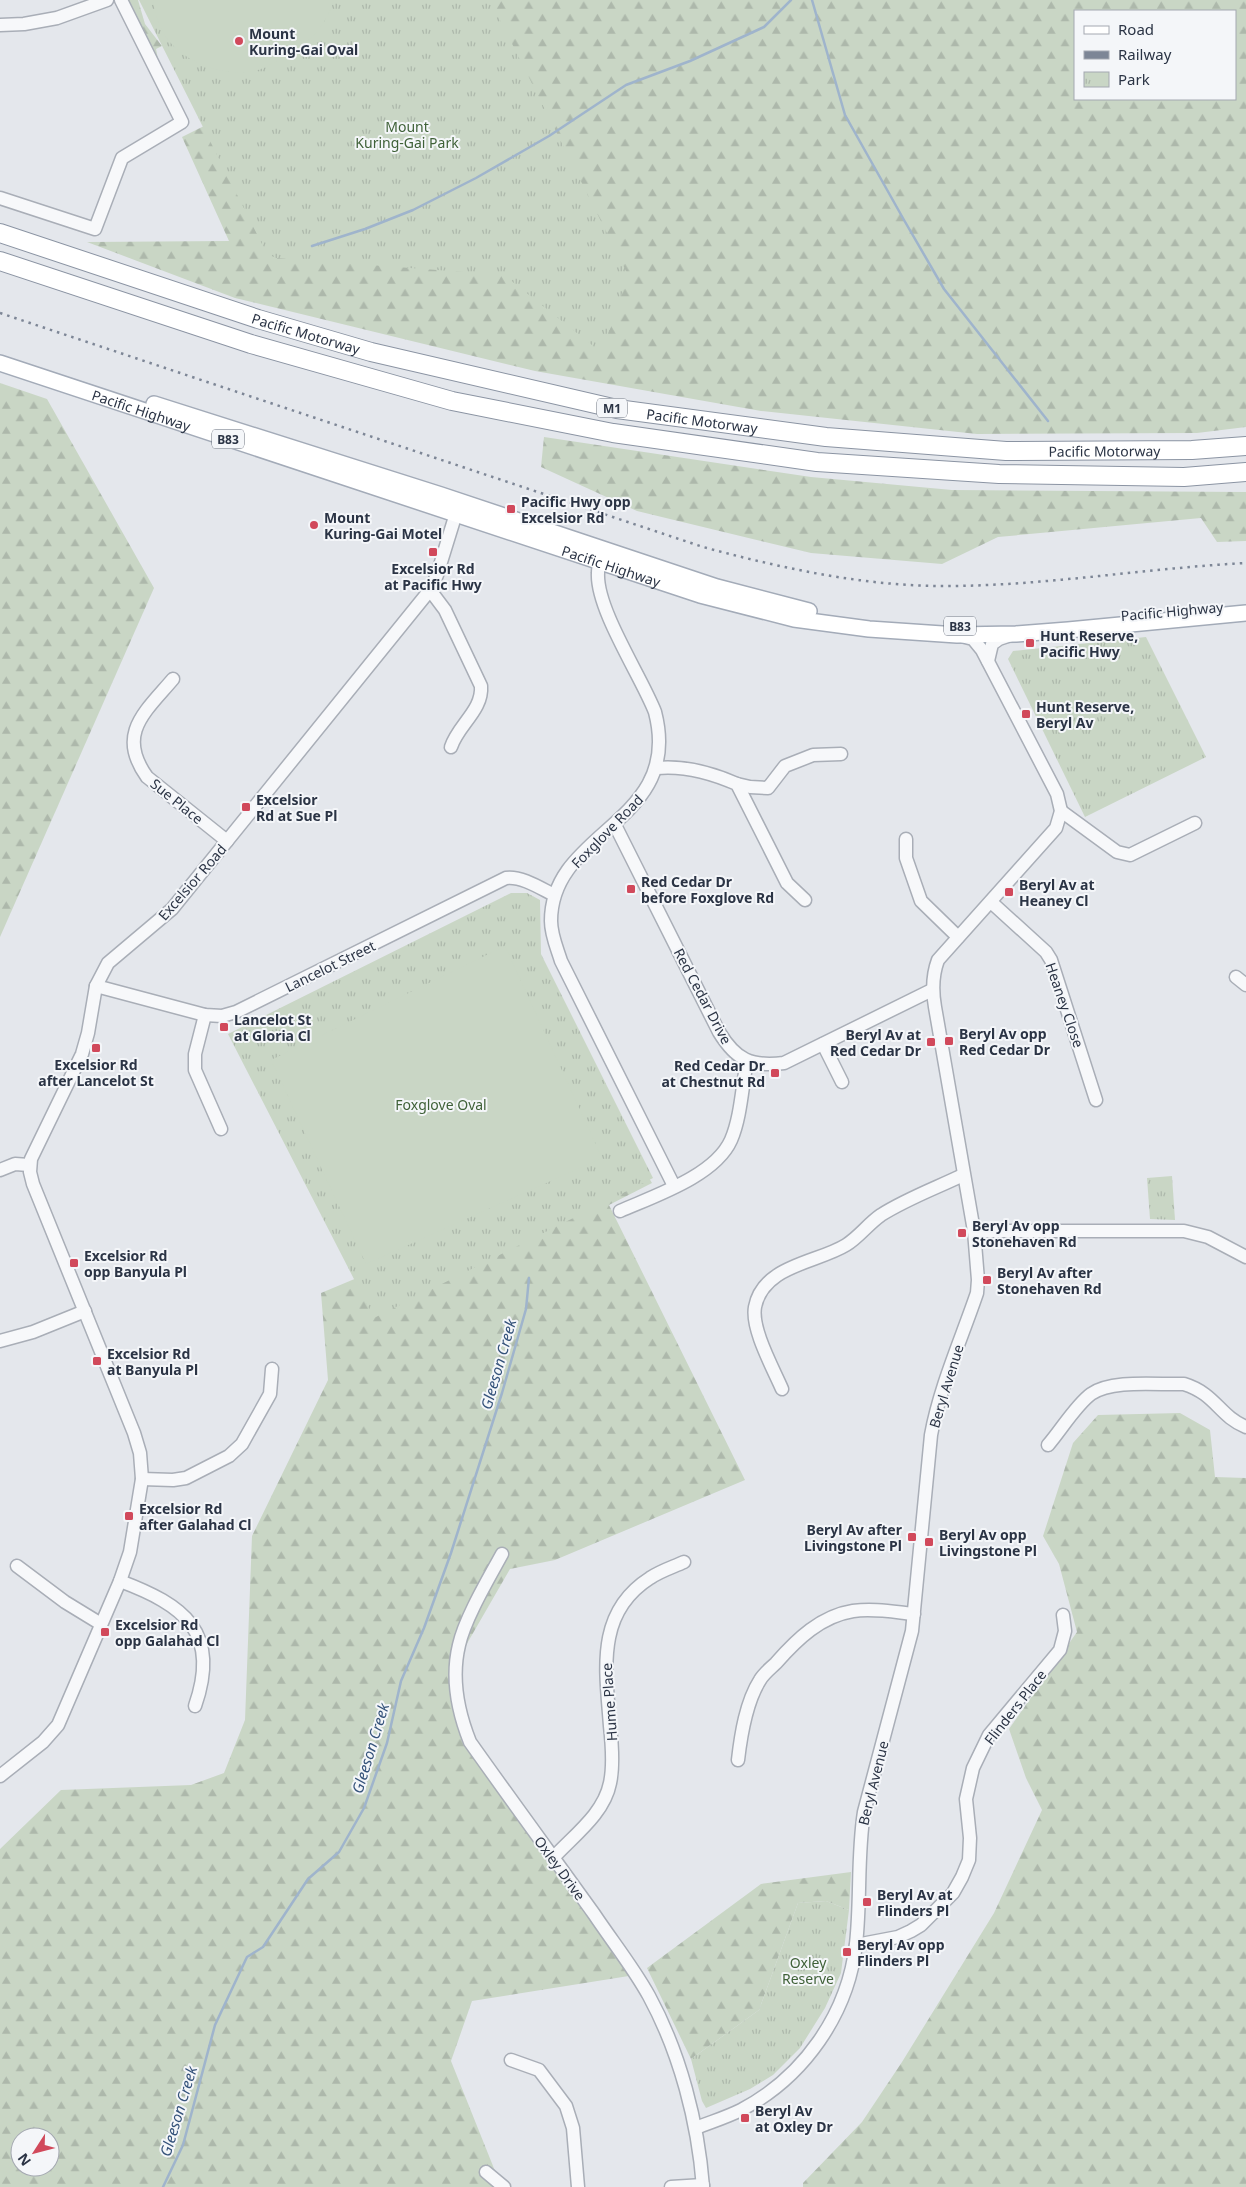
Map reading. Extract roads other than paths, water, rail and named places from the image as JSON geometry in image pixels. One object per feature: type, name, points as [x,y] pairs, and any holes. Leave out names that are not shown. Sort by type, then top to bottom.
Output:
[{"type":"highway","name":"Pacific Motorway","points":[[0,233],[258,319],[371,352],[618,409],[826,437],[1006,451],[1192,450],[1246,446]]},
{"type":"highway","name":"Pacific Motorway","points":[[0,261],[251,344],[442,398],[613,433],[817,462],[999,474],[1184,477],[1246,472]]},
{"type":"main road","name":"Pacific Highway","points":[[0,354],[601,556],[700,595],[794,619],[869,629],[957,634],[1016,634],[1246,613]]},
{"type":"main road","name":"Pacific Highway","points":[[0,363],[458,508]]},
{"type":"main road","name":"Pacific Highway","points":[[601,556],[797,609],[887,622],[968,626],[1022,625],[1246,605]]},
{"type":"street","points":[[0,24],[24,24],[57,18],[107,0]]},
{"type":"street","points":[[0,198],[95,229],[122,158],[129,152],[182,122],[121,0]]},
{"type":"street","name":"Excelsior Road","points":[[29,1165],[82,1054],[88,1033],[96,986],[108,963],[165,917],[430,590],[438,575],[458,508]]},
{"type":"street","name":"Foxglove Road","points":[[601,556],[597,574],[603,599],[610,620],[655,712],[660,738],[656,768],[648,788],[615,825],[577,858],[563,877],[554,895],[551,921],[552,933],[561,961],[674,1186]]},
{"type":"street","points":[[430,590],[445,610],[481,686],[480,699],[477,706],[458,730],[451,747]]},
{"type":"street","points":[[957,634],[973,639],[988,661],[1056,794],[1061,811],[1117,852],[1130,855],[1195,823]]},
{"type":"street","points":[[988,661],[992,644],[999,639],[1016,634]]},
{"type":"street","name":"Sue Place","points":[[173,679],[136,726],[133,744],[134,754],[139,766],[147,777],[227,841]]},
{"type":"street","points":[[656,768],[676,766],[720,777],[737,784],[768,788],[784,766],[813,754],[840,754]]},
{"type":"street","points":[[737,784],[788,883],[805,900]]},
{"type":"street","name":"Beryl Avenue","points":[[696,2128],[733,2114],[761,2098],[782,2082],[818,2044],[833,2020],[846,1990],[856,1945],[860,1837],[864,1812],[909,1648],[914,1614],[929,1452],[936,1411],[977,1293],[978,1280],[974,1231],[932,990],[933,978],[938,960],[1056,828],[1061,811]]},
{"type":"street","name":"Red Cedar Drive","points":[[615,825],[719,1032],[727,1046],[747,1061]]},
{"type":"street","points":[[906,839],[906,858],[921,901],[958,937]]},
{"type":"street","name":"Lancelot Street","points":[[96,986],[205,1015],[222,1016],[236,1012],[506,878],[513,877],[522,880],[554,895]]},
{"type":"street","name":"Heaney Close","points":[[991,902],[1046,952],[1051,960],[1096,1100]]},
{"type":"street","points":[[620,1211],[674,1186],[705,1169],[725,1151],[735,1128],[747,1061],[765,1064],[784,1063],[932,990]]},
{"type":"street","points":[[205,1015],[194,1054],[194,1070],[221,1129]]},
{"type":"street","points":[[823,1044],[842,1082]]},
{"type":"street","points":[[0,1170],[15,1164],[29,1165],[34,1184],[134,1433],[140,1453],[142,1479],[130,1552],[120,1581],[58,1725],[43,1742],[0,1776]]},
{"type":"street","points":[[782,1389],[755,1318],[755,1307],[759,1294],[766,1285],[777,1275],[846,1245],[870,1223],[890,1210],[963,1174]]},
{"type":"street","points":[[974,1231],[1184,1231],[1208,1237],[1246,1257]]},
{"type":"street","points":[[0,1341],[33,1332],[85,1311]]},
{"type":"street","points":[[142,1479],[186,1478],[229,1456],[242,1444],[270,1394],[272,1369]]},
{"type":"street","points":[[1048,1446],[1087,1397],[1102,1388],[1121,1385],[1184,1384],[1194,1387],[1211,1398],[1232,1420],[1246,1427]]},
{"type":"street","name":"Oxley Drive","points":[[502,1554],[473,1610],[459,1644],[455,1683],[461,1718],[470,1742],[633,1970],[649,1996],[676,2060],[696,2128],[703,2186]]},
{"type":"street","name":"Hume Place","points":[[553,1858],[591,1820],[602,1803],[610,1784],[612,1748],[605,1660],[611,1624],[627,1598],[650,1578],[684,1562]]},
{"type":"street","points":[[17,1566],[65,1602],[101,1624]]},
{"type":"street","points":[[120,1581],[162,1598],[185,1616],[192,1627],[201,1644],[203,1662],[201,1687],[194,1706]]},
{"type":"street","points":[[738,1760],[741,1736],[752,1698],[761,1679],[802,1636],[832,1617],[852,1611],[875,1610],[914,1614]]},
{"type":"street","name":"Flinders Place","points":[[856,1945],[883,1941],[911,1931],[921,1925],[953,1893],[969,1860],[970,1838],[966,1800],[973,1768],[989,1736],[1060,1650],[1065,1631],[1063,1615]]},
{"type":"street","points":[[511,2060],[539,2070],[566,2106],[573,2128],[578,2187]]},
{"type":"street","points":[[486,2172],[504,2187]]},
{"type":"street","points":[[671,2187],[703,2186]]},
{"type":"waterway","points":[[312,246],[365,229],[413,210],[476,178],[549,136],[626,85],[690,61],[764,27],[791,0]]},
{"type":"waterway","points":[[812,0],[845,115],[944,289],[1048,421]]},
{"type":"waterway","name":"Gleeson Creek","points":[[163,2187],[183,2145],[215,2025],[247,1957],[263,1947],[308,1879],[339,1852],[364,1808],[387,1743],[401,1681],[424,1628],[451,1553],[502,1393],[526,1309],[529,1278]]},
{"type":"railway","points":[[0,313],[703,547],[765,563],[857,580],[920,586],[1026,583],[1246,563]]},
{"type":"place","name":"Mount Kuring-Gai Oval","points":[[239,41]]},
{"type":"place","name":"Pacific Hwy opp Excelsior Rd","points":[[511,509]]},
{"type":"place","name":"Mount Kuring-Gai Motel","points":[[314,525]]},
{"type":"place","name":"Excelsior Rd at Pacific Hwy","points":[[433,552]]},
{"type":"place","name":"Hunt Reserve, Pacific Hwy","points":[[1030,643]]},
{"type":"place","name":"Hunt Reserve, Beryl Av","points":[[1026,714]]},
{"type":"place","name":"Excelsior Rd at Sue Pl","points":[[246,807]]},
{"type":"place","name":"Red Cedar Dr before Foxglove Rd","points":[[631,889]]},
{"type":"place","name":"Beryl Av at Heaney Cl","points":[[1009,892]]},
{"type":"place","name":"Lancelot St at Gloria Cl","points":[[224,1027]]},
{"type":"place","name":"Beryl Av opp Red Cedar Dr","points":[[949,1041]]},
{"type":"place","name":"Beryl Av at Red Cedar Dr","points":[[931,1042]]},
{"type":"place","name":"Excelsior Rd after Lancelot St","points":[[96,1048]]},
{"type":"place","name":"Red Cedar Dr at Chestnut Rd","points":[[775,1073]]},
{"type":"place","name":"Beryl Av opp Stonehaven Rd","points":[[962,1233]]},
{"type":"place","name":"Excelsior Rd opp Banyula Pl","points":[[74,1263]]},
{"type":"place","name":"Beryl Av after Stonehaven Rd","points":[[987,1280]]},
{"type":"place","name":"Excelsior Rd at Banyula Pl","points":[[97,1361]]},
{"type":"place","name":"Excelsior Rd after Galahad Cl","points":[[129,1516]]},
{"type":"place","name":"Beryl Av after Livingstone Pl","points":[[912,1537]]},
{"type":"place","name":"Beryl Av opp Livingstone Pl","points":[[929,1542]]},
{"type":"place","name":"Excelsior Rd opp Galahad Cl","points":[[105,1632]]},
{"type":"place","name":"Beryl Av at Flinders Pl","points":[[867,1902]]},
{"type":"place","name":"Beryl Av opp Flinders Pl","points":[[847,1952]]},
{"type":"place","name":"Beryl Av at Oxley Dr","points":[[745,2118]]},
{"type":"park label","name":"Mount Kuring-Gai Park","points":[[407,134]]},
{"type":"park label","name":"Foxglove Oval","points":[[441,1104]]},
{"type":"park label","name":"Oxley Reserve","points":[[808,1970]]}]
